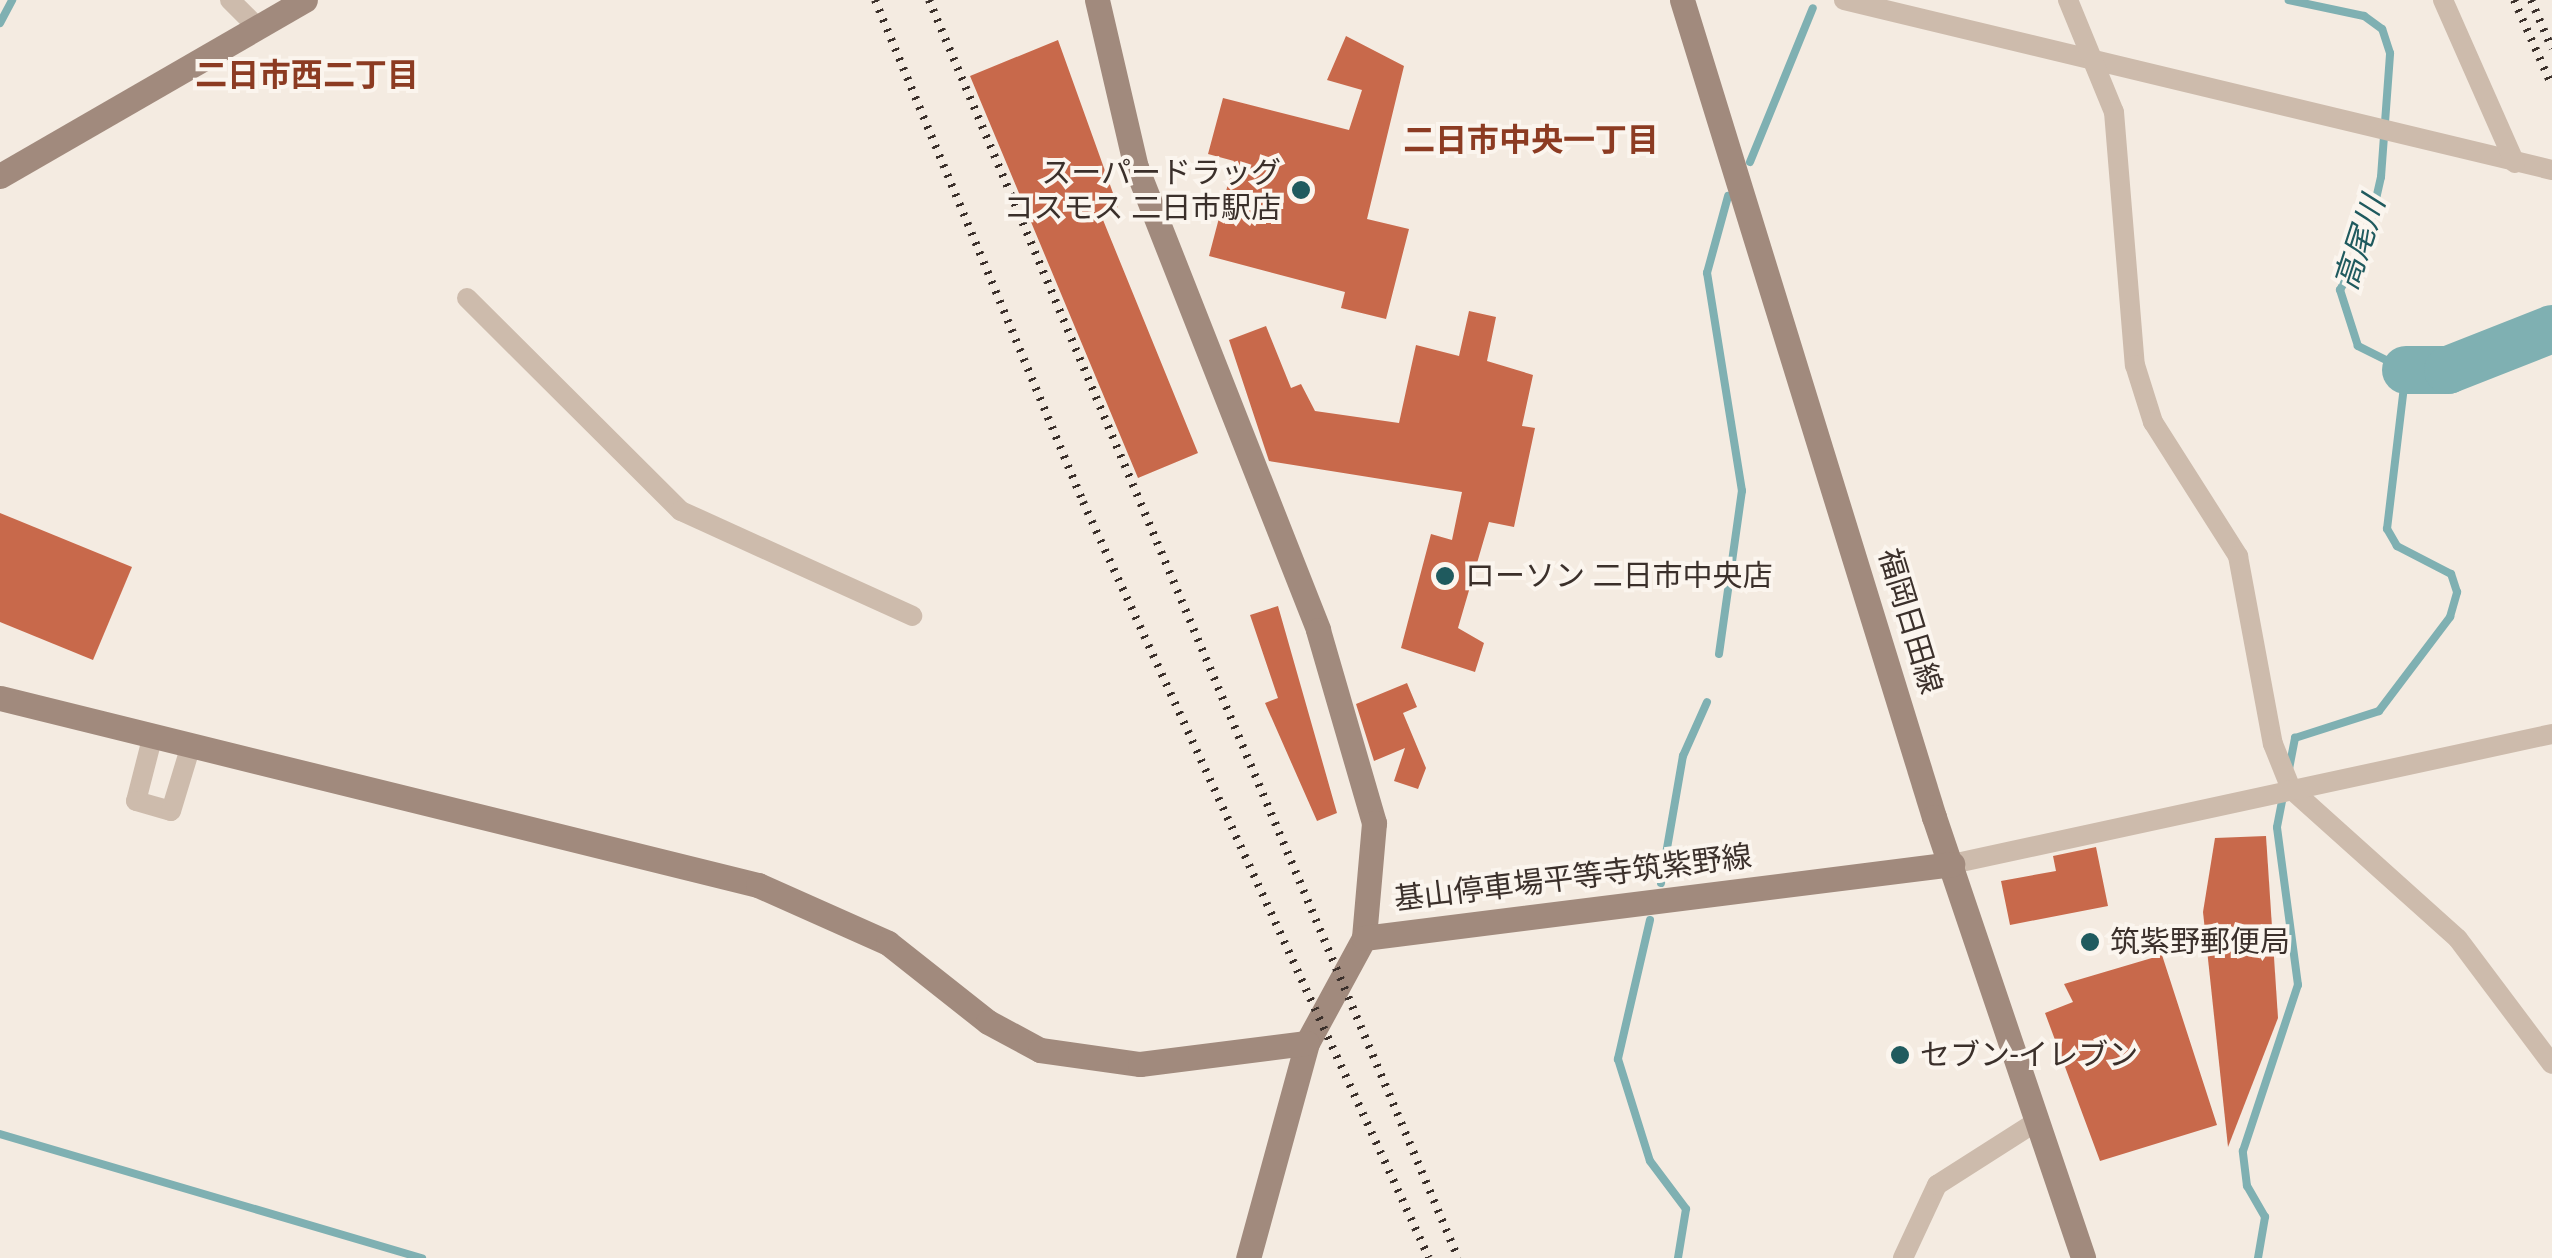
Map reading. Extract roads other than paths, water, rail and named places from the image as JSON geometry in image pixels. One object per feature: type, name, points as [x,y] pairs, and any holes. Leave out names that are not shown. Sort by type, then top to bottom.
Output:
[{"type":"street","points":[[230,0],[258,28]]},
{"type":"street","points":[[0,176],[306,0]]},
{"type":"street","points":[[1097,0],[1136,167],[1366,775],[1375,862],[1364,938]]},
{"type":"street","name":"福岡日田線","points":[[1682,0],[1952,864],[2083,1258]]},
{"type":"street","points":[[1844,0],[2090,52],[2552,170]]},
{"type":"street","points":[[2068,0],[2114,112],[2135,365],[2153,422],[2238,556],[2273,744],[2291,789],[2458,939],[2552,1064]]},
{"type":"street","points":[[2443,0],[2515,163]]},
{"type":"street","points":[[467,298],[681,511],[912,616]]},
{"type":"street","points":[[0,698],[758,885],[888,943],[988,1022],[1040,1050],[1140,1064],[1307,1043]]},
{"type":"street","points":[[1952,864],[2552,734]]},
{"type":"street","points":[[153,736],[136,801],[171,811],[191,745]]},
{"type":"street","name":"基山停車場平等寺筑紫野線","points":[[1248,1258],[1307,1043],[1364,938],[1952,864]]},
{"type":"street","points":[[1903,1258],[1937,1185],[2039,1120]]},
{"type":"waterway","points":[[0,23],[12,0]]},
{"type":"waterway","points":[[2289,0],[2364,16],[2382,29],[2390,53],[2381,177],[2366,243],[2340,290],[2358,346],[2406,370],[2387,529],[2397,546],[2451,574],[2457,592],[2450,617],[2379,711],[2295,738],[2289,769]]},
{"type":"waterway","points":[[1750,162],[1813,8]]},
{"type":"waterway","points":[[1719,654],[1742,491],[1707,273],[1728,196]]},
{"type":"waterway","name":"高尾川","points":[[2406,370],[2448,370],[2552,329]]},
{"type":"waterway","points":[[1661,883],[1683,756],[1707,702]]},
{"type":"waterway","points":[[2258,1258],[2265,1217],[2247,1186],[2243,1151],[2298,985],[2277,827],[2283,797]]},
{"type":"waterway","points":[[1650,920],[1618,1059],[1650,1161],[1686,1209],[1678,1258]]},
{"type":"waterway","points":[[0,1134],[422,1258]]},
{"type":"railway","points":[[875,0],[1083,502],[1429,1258]]},
{"type":"railway","points":[[929,0],[1458,1258]]},
{"type":"railway","points":[[2514,0],[2552,86]]},
{"type":"railway","points":[[2531,0],[2552,49]]},
{"type":"place","name":"スーパードラッグ コスモス 二日市駅店","points":[[1301,190]]},
{"type":"place","name":"ローソン 二日市中央店","points":[[1445,576]]},
{"type":"place","name":"筑紫野郵便局","points":[[2090,942]]},
{"type":"place","name":"セブン-イレブン","points":[[1900,1055]]},
{"type":"district","name":"二日市西二丁目","points":[[307,75]]},
{"type":"district","name":"二日市中央一丁目","points":[[1531,140]]}]
